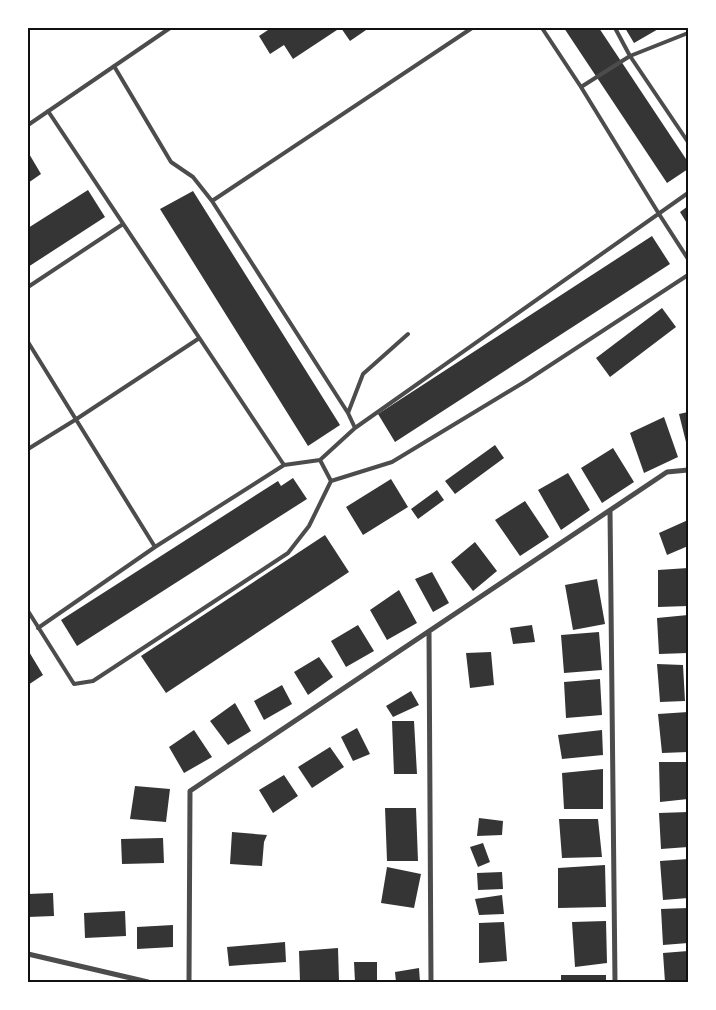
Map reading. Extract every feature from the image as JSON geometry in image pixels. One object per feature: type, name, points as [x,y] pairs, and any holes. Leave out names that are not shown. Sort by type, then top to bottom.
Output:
[{"type":"street","points":[[189,982],[190,791],[667,472],[688,470]]},
{"type":"street","points":[[610,510],[614,982]]},
{"type":"street","points":[[429,631],[431,982]]},
{"type":"street","points":[[28,954],[137,981],[148,982]]},
{"type":"lane","points":[[28,126],[170,28]]},
{"type":"lane","points":[[212,201],[472,28]]},
{"type":"lane","points":[[542,28],[688,258]]},
{"type":"lane","points":[[615,28],[630,56],[688,142]]},
{"type":"lane","points":[[581,87],[630,56],[688,33]]},
{"type":"lane","points":[[114,66],[171,162],[193,177],[212,201],[348,413],[355,428]]},
{"type":"lane","points":[[48,111],[198,339],[284,465]]},
{"type":"lane","points":[[38,628],[155,547],[284,465],[320,460],[355,428],[688,193]]},
{"type":"lane","points":[[28,287],[123,224]]},
{"type":"lane","points":[[28,611],[74,684],[94,682],[288,553],[309,526],[331,481],[392,462],[526,381],[688,275]]},
{"type":"lane","points":[[348,413],[363,374],[408,334]]},
{"type":"lane","points":[[28,448],[75,420],[198,339]]},
{"type":"lane","points":[[28,342],[155,547]]},
{"type":"lane","points":[[320,460],[331,481]]},
{"type":"building","points":[[271,28],[340,28],[293,59],[284,45],[270,54],[259,36]]},
{"type":"building","points":[[341,28],[369,28],[350,41]]},
{"type":"building","points":[[564,28],[599,28],[688,162],[688,169],[667,183]]},
{"type":"building","points":[[625,28],[660,28],[634,43]]},
{"type":"building","points":[[28,152],[41,174],[28,183]]},
{"type":"building","points":[[88,190],[105,217],[28,267],[28,228]]},
{"type":"building","points":[[193,191],[340,425],[308,446],[160,209]]},
{"type":"building","points":[[688,206],[688,225],[680,212]]},
{"type":"building","points":[[652,236],[670,264],[395,442],[378,414]]},
{"type":"building","points":[[662,308],[676,327],[610,377],[596,358]]},
{"type":"building","points":[[688,412],[688,450],[679,414]]},
{"type":"building","points":[[664,417],[678,457],[644,473],[630,433]]},
{"type":"building","points":[[495,445],[504,458],[455,494],[445,481]]},
{"type":"building","points":[[613,448],[634,482],[602,503],[581,468]]},
{"type":"building","points":[[568,473],[590,510],[561,530],[538,490]]},
{"type":"building","points":[[293,478],[307,499],[77,646],[61,620],[278,481],[281,486]]},
{"type":"building","points":[[391,479],[408,507],[363,535],[346,507]]},
{"type":"building","points":[[437,490],[444,500],[418,519],[411,509]]},
{"type":"building","points":[[525,501],[549,537],[520,556],[495,520]]},
{"type":"building","points":[[688,520],[688,546],[667,555],[659,533]]},
{"type":"building","points":[[325,535],[349,572],[166,693],[141,656]]},
{"type":"building","points":[[475,542],[497,571],[473,591],[451,562]]},
{"type":"building","points":[[688,568],[688,606],[658,607],[658,570]]},
{"type":"building","points":[[432,572],[449,603],[433,612],[415,579]]},
{"type":"building","points":[[597,579],[605,624],[573,630],[565,585]]},
{"type":"building","points":[[399,590],[417,623],[387,640],[370,610]]},
{"type":"building","points":[[688,615],[688,653],[659,654],[657,618]]},
{"type":"building","points":[[358,625],[374,651],[346,667],[331,641]]},
{"type":"building","points":[[532,625],[535,642],[513,644],[510,628]]},
{"type":"building","points":[[599,632],[602,670],[564,673],[561,635]]},
{"type":"building","points":[[28,650],[43,675],[28,685]]},
{"type":"building","points":[[491,652],[494,685],[470,688],[466,653]]},
{"type":"building","points":[[319,657],[333,677],[308,695],[294,672]]},
{"type":"building","points":[[657,664],[683,665],[685,701],[660,702]]},
{"type":"building","points":[[600,679],[602,715],[566,718],[564,682]]},
{"type":"building","points":[[282,685],[292,704],[264,720],[254,701]]},
{"type":"building","points":[[411,691],[419,705],[393,717],[386,706]]},
{"type":"building","points":[[235,703],[251,731],[228,745],[210,721]]},
{"type":"building","points":[[688,712],[688,752],[662,753],[658,714]]},
{"type":"building","points":[[392,721],[414,721],[417,774],[394,774]]},
{"type":"building","points":[[357,728],[370,754],[353,761],[341,737]]},
{"type":"building","points":[[194,730],[212,757],[184,773],[169,747]]},
{"type":"building","points":[[602,730],[603,755],[562,759],[558,735]]},
{"type":"building","points":[[330,747],[344,767],[312,788],[298,767]]},
{"type":"building","points":[[659,762],[688,762],[688,799],[660,802]]},
{"type":"building","points":[[603,769],[603,809],[564,809],[562,773]]},
{"type":"building","points":[[284,775],[298,796],[273,813],[259,790]]},
{"type":"building","points":[[135,786],[170,789],[166,822],[130,819]]},
{"type":"building","points":[[385,808],[416,808],[418,861],[387,861]]},
{"type":"building","points":[[688,812],[688,847],[661,849],[659,813]]},
{"type":"building","points":[[479,818],[503,821],[502,835],[477,836]]},
{"type":"building","points":[[559,819],[598,819],[602,857],[562,858]]},
{"type":"building","points":[[232,832],[267,835],[264,842],[262,866],[230,864]]},
{"type":"building","points":[[163,838],[164,863],[122,864],[121,839]]},
{"type":"building","points":[[483,843],[490,862],[478,867],[470,847]]},
{"type":"building","points":[[688,859],[688,898],[663,900],[660,861]]},
{"type":"building","points":[[605,865],[606,907],[558,908],[558,868]]},
{"type":"building","points":[[387,867],[421,874],[414,908],[381,903]]},
{"type":"building","points":[[502,872],[503,889],[478,890],[477,873]]},
{"type":"building","points":[[53,893],[54,916],[28,917],[28,894]]},
{"type":"building","points":[[502,895],[504,914],[479,915],[475,899]]},
{"type":"building","points":[[688,908],[688,943],[663,945],[661,909]]},
{"type":"building","points":[[125,911],[126,936],[85,938],[84,913]]},
{"type":"building","points":[[606,921],[607,963],[575,967],[572,922]]},
{"type":"building","points":[[504,922],[507,961],[479,963],[479,923]]},
{"type":"building","points":[[173,925],[173,947],[137,949],[137,927]]},
{"type":"building","points":[[285,942],[286,962],[229,966],[227,947]]},
{"type":"building","points":[[338,948],[339,981],[300,982],[299,951]]},
{"type":"building","points":[[688,951],[688,982],[665,982],[663,953]]},
{"type":"building","points":[[354,962],[377,962],[377,982],[355,982]]},
{"type":"building","points":[[419,968],[420,982],[396,982],[395,972]]},
{"type":"building","points":[[561,975],[606,975],[606,982],[561,982]]}]
